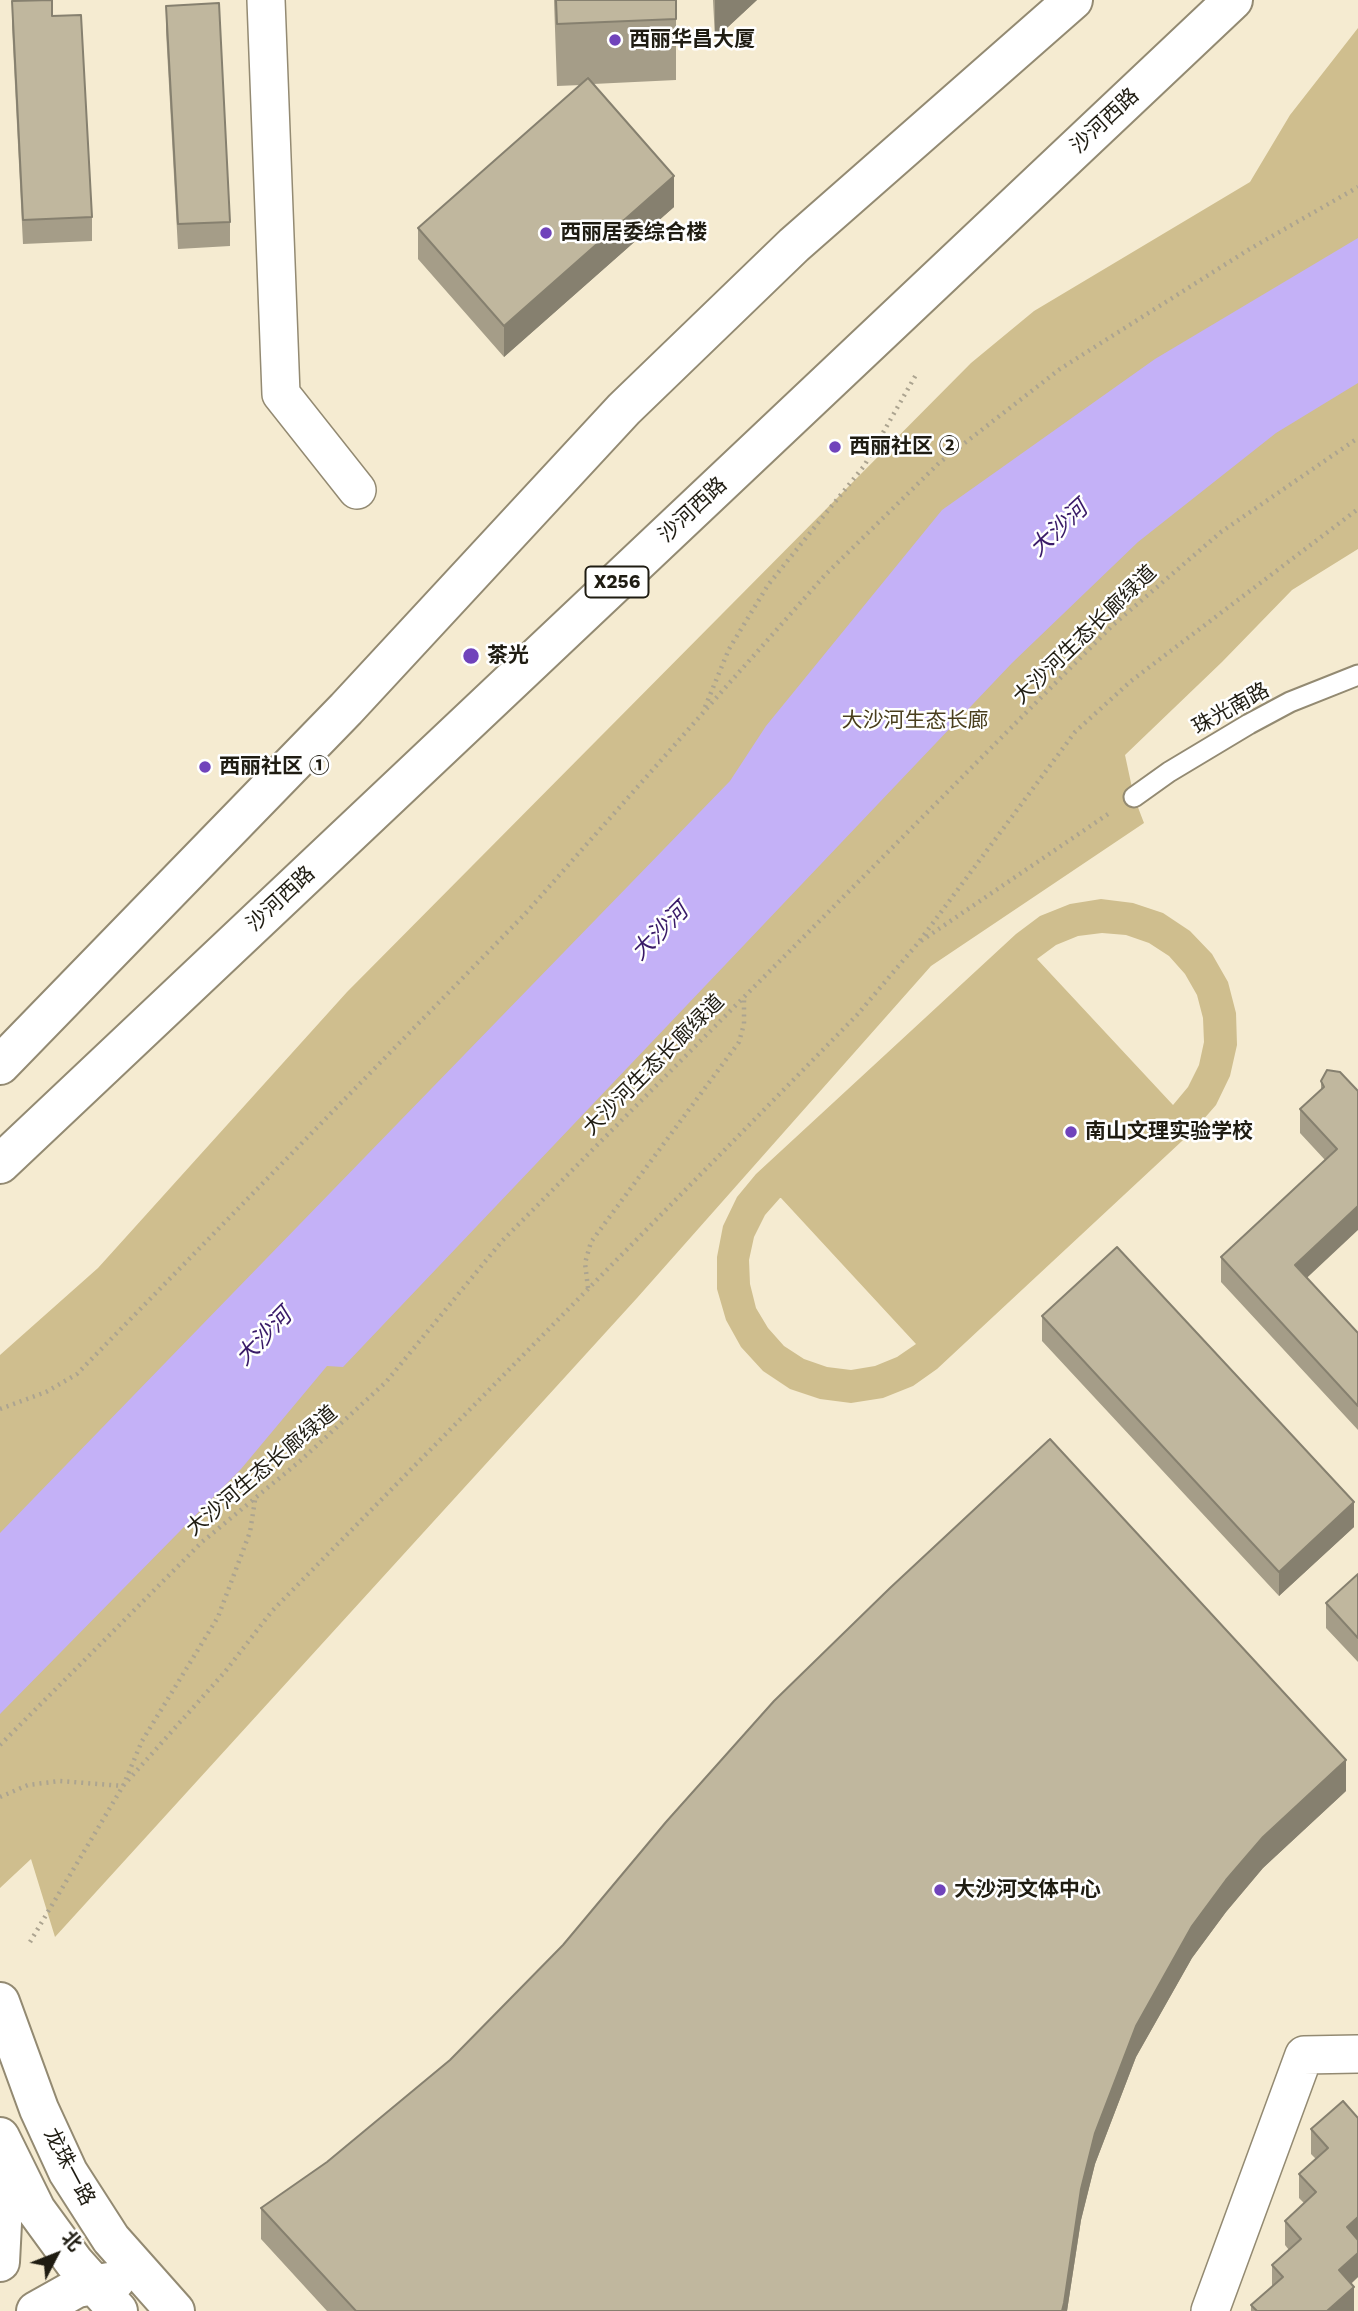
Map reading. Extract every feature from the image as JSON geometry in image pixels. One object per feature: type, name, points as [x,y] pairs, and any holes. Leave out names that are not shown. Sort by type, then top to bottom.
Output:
[{"type":"main road","name":"沙河西路","points":[[0,1164],[1233,0]]},
{"type":"main road","points":[[0,1065],[346,709],[624,409],[804,236],[1071,2]]},
{"type":"main road","name":"龙珠一路","points":[[0,2002],[39,2109],[68,2172],[111,2239],[175,2311]]},
{"type":"main road","points":[[0,2137],[36,2210],[92,2283],[118,2311]]},
{"type":"main road","points":[[0,2155],[3,2204],[0,2262]]},
{"type":"main road","points":[[36,2311],[61,2295],[92,2283],[149,2282]]},
{"type":"street","points":[[266,0],[281,394],[357,490]]},
{"type":"street","points":[[1210,2311],[1304,2055],[1358,2054]]},
{"type":"lane","name":"珠光南路","points":[[1134,797],[1179,765],[1249,724],[1290,702],[1358,675]]},
{"type":"path","points":[[0,1409],[46,1392],[77,1374],[525,914],[825,575],[939,463],[1060,369],[1358,187]]},
{"type":"path","points":[[703,713],[729,649],[749,615],[788,559],[864,466],[917,373]]},
{"type":"path","name":"大沙河生态长廊绿道","points":[[0,1745],[202,1542],[348,1419],[387,1382],[502,1241],[1113,625],[1221,532],[1358,438]]},
{"type":"path","points":[[123,1786],[224,1674],[272,1611],[857,1015],[918,943],[1075,732],[1103,704],[1358,509]]},
{"type":"path","points":[[918,943],[1134,797]]},
{"type":"path","points":[[588,1289],[585,1263],[592,1242],[739,1042],[744,1024],[744,997]]},
{"type":"path","points":[[30,1942],[123,1786],[142,1741],[218,1617],[247,1543],[255,1499]]},
{"type":"path","points":[[0,1797],[28,1786],[60,1782],[123,1786]]},
{"type":"green space","name":"大沙河生态长廊","points":[[1358,28],[1358,549],[1292,590],[1125,755],[1134,797],[1144,823],[931,966],[637,1298],[55,1937],[31,1859],[0,1888],[0,1355],[98,1268],[347,992],[971,363],[1034,311],[1250,182],[1290,115]]},
{"type":"green space","points":[[1101,899],[1133,903],[1163,913],[1190,931],[1212,954],[1228,982],[1236,1013],[1237,1045],[1230,1076],[1216,1105],[1196,1128],[937,1369],[913,1386],[883,1398],[851,1403],[820,1399],[790,1389],[763,1371],[741,1347],[726,1320],[717,1289],[717,1257],[723,1226],[737,1197],[756,1174],[1016,934],[1040,916],[1070,904]],"holes":[[[1102,933],[1126,935],[1149,943],[1169,956],[1185,974],[1197,995],[1203,1018],[1204,1042],[1199,1065],[1188,1087],[1173,1105],[1037,959],[1056,945],[1078,936]],[[781,1198],[916,1344],[897,1357],[875,1366],[851,1370],[827,1367],[804,1359],[784,1346],[768,1328],[756,1308],[750,1284],[749,1260],[754,1237],[765,1215]]]},
{"type":"water","name":"大沙河","points":[[1358,238],[1358,383],[1276,433],[1138,542],[1012,663],[343,1367],[327,1366],[241,1469],[0,1714],[0,1533],[730,781],[766,726],[942,510],[1155,359]]},
{"type":"building","points":[[52,0],[52,16],[81,15],[92,217],[23,220],[12,1]]},
{"type":"building","points":[[556,0],[676,0],[676,19],[557,24]]},
{"type":"building","points":[[219,3],[230,222],[178,224],[166,6]]},
{"type":"building","name":"西丽居委综合楼","points":[[588,78],[674,176],[504,326],[418,228]]},
{"type":"building","points":[[1327,1070],[1340,1072],[1358,1091],[1358,1206],[1295,1265],[1358,1333],[1358,1406],[1221,1257],[1337,1149],[1300,1109],[1324,1087],[1321,1081]]},
{"type":"building","points":[[1117,1247],[1354,1502],[1279,1572],[1042,1316]]},
{"type":"building","name":"大沙河文体中心","points":[[1050,1439],[1346,1760],[1263,1837],[1226,1880],[1192,1926],[1136,2026],[1095,2133],[1081,2189],[1062,2311],[356,2311],[261,2208],[327,2162],[450,2060],[563,1945],[666,1822],[774,1701]]},
{"type":"building","points":[[1358,1574],[1358,1638],[1326,1603]]},
{"type":"building","points":[[1343,2101],[1358,2118],[1358,2217],[1347,2227],[1358,2240],[1358,2253],[1339,2270],[1354,2287],[1327,2311],[1257,2311],[1251,2305],[1283,2277],[1272,2265],[1301,2239],[1285,2221],[1316,2192],[1299,2174],[1328,2148],[1311,2129]]},
{"type":"place","name":"西丽华昌大厦","points":[[615,40]]},
{"type":"place","name":"西丽居委综合楼","points":[[546,233]]},
{"type":"place","name":"西丽社区 ②","points":[[835,447]]},
{"type":"place","name":"茶光","points":[[471,656]]},
{"type":"place","name":"西丽社区 ①","points":[[205,767]]},
{"type":"place","name":"南山文理实验学校","points":[[1071,1132]]},
{"type":"place","name":"大沙河文体中心","points":[[940,1890]]}]
